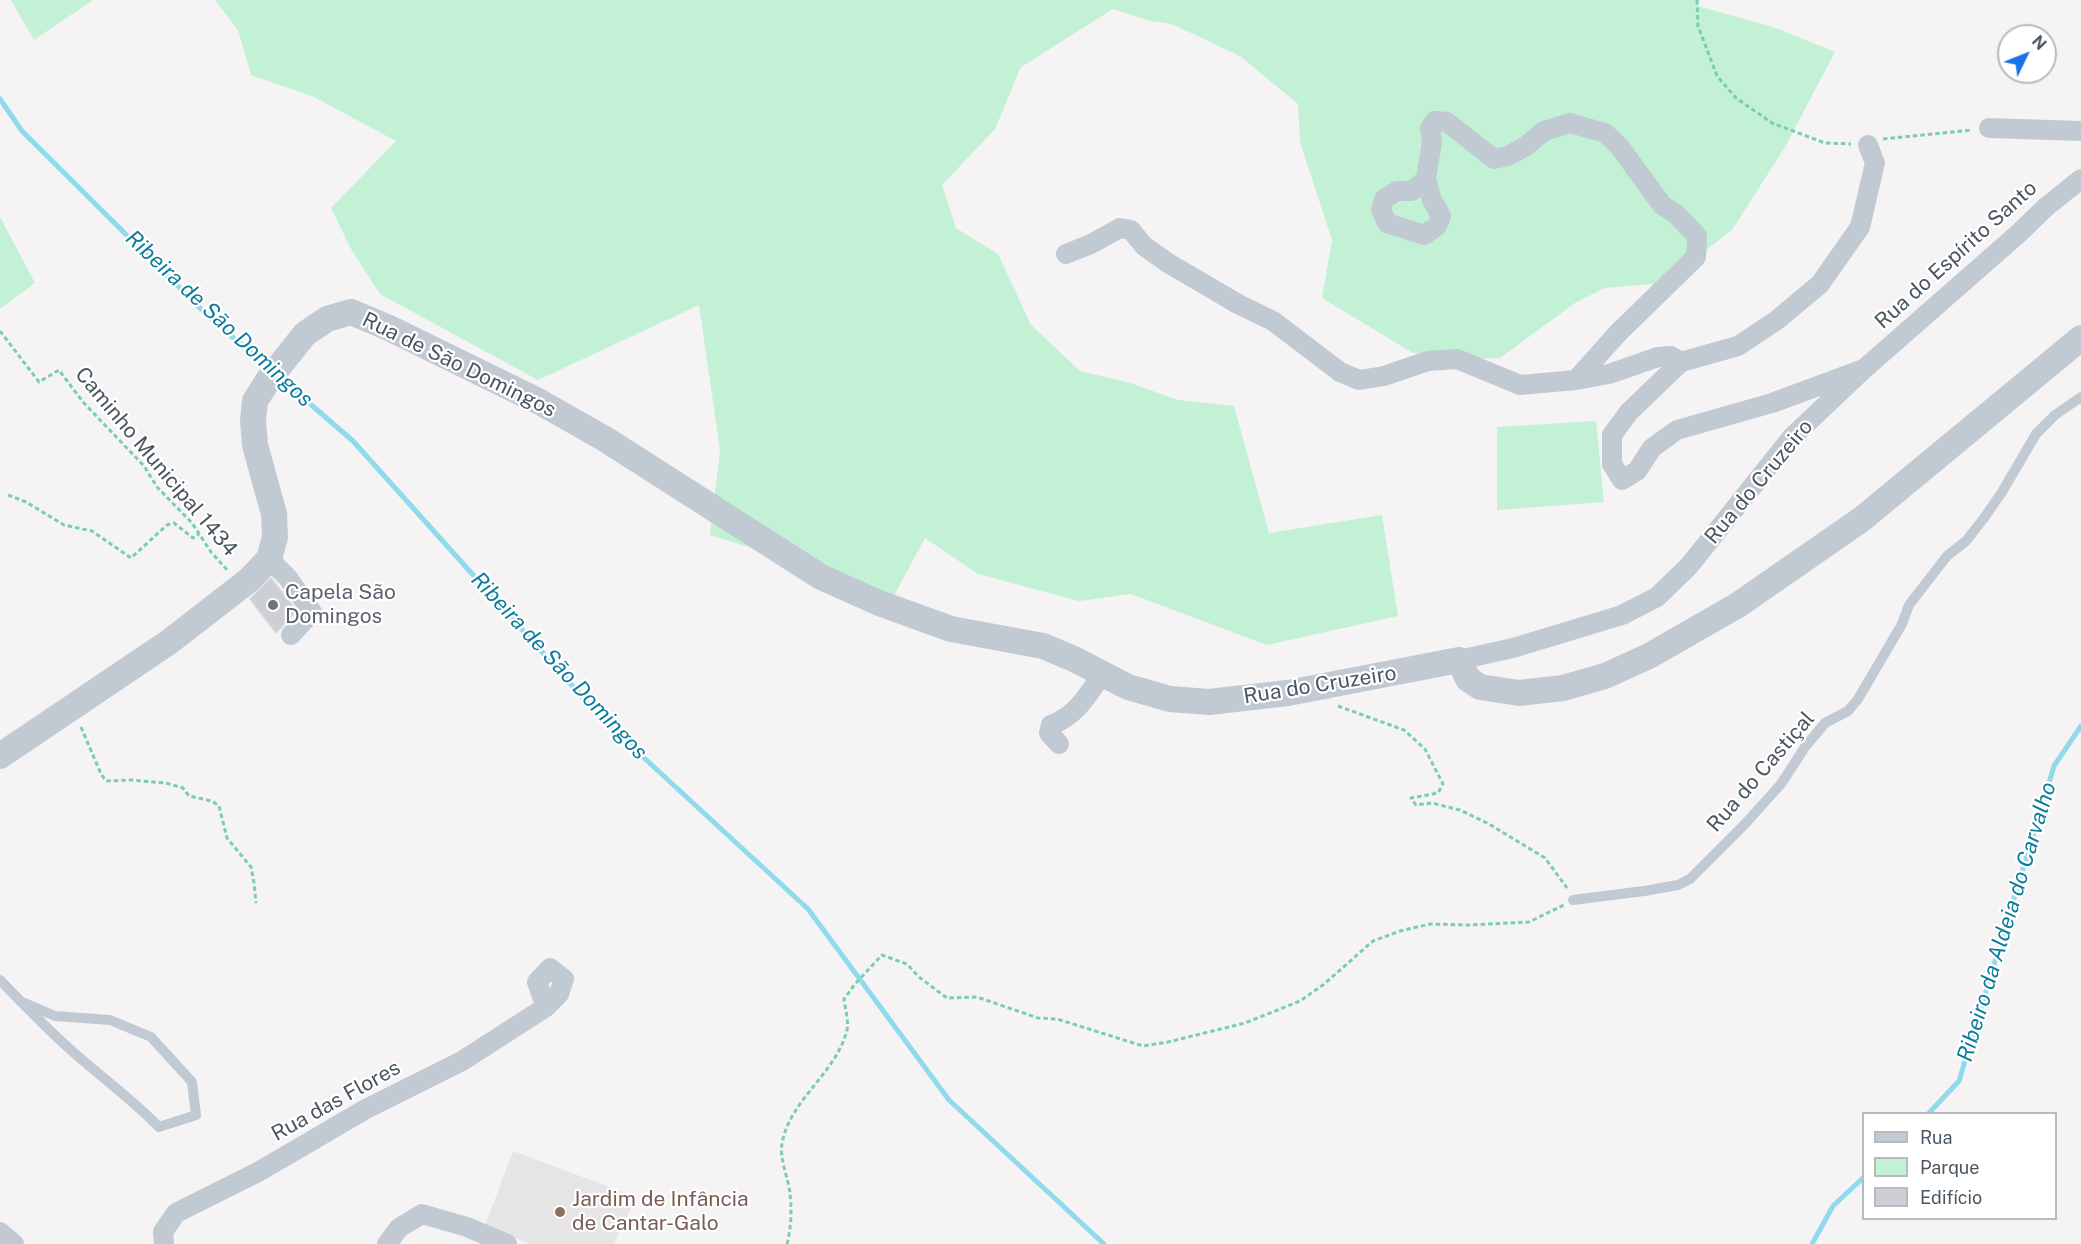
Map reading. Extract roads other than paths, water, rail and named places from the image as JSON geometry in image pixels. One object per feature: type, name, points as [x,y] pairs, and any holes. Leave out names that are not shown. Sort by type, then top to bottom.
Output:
[{"type":"street","points":[[1426,179],[1432,142],[1430,128],[1435,121],[1447,122],[1494,159],[1508,156],[1526,146],[1544,131],[1570,123],[1605,133],[1619,146],[1662,205],[1676,214],[1697,236],[1696,257],[1618,333],[1576,381]]},
{"type":"street","points":[[1989,128],[2081,131]]},
{"type":"street","points":[[1864,369],[1772,403],[1677,430],[1652,448],[1637,471],[1622,480],[1612,464],[1612,435],[1629,412],[1681,362],[1738,346],[1777,320],[1820,284],[1860,227],[1875,163],[1868,144]]},
{"type":"street","name":"Rua do Espírito Santo","points":[[1864,369],[2046,207],[2081,179]]},
{"type":"street","points":[[1066,254],[1091,244],[1120,228],[1131,230],[1144,246],[1168,263],[1238,304],[1273,321],[1340,372],[1359,380],[1384,376],[1428,361],[1457,359],[1520,385],[1576,381],[1609,374],[1658,357],[1671,356],[1681,362]]},
{"type":"street","name":"Rua de São Domingos","points":[[269,559],[275,537],[274,514],[255,445],[253,421],[255,401],[269,379],[305,334],[327,318],[351,312],[389,328],[538,401],[605,439],[706,504]]},
{"type":"street","points":[[1459,660],[1468,679],[1480,687],[1519,693],[1563,688],[1605,676],[1649,656],[1738,605],[1862,519],[2081,338]]},
{"type":"street","name":"Rua do Cruzeiro","points":[[706,504],[821,578],[879,603],[951,629],[1043,646],[1074,658],[1128,687],[1170,699],[1209,702],[1314,688],[1459,660],[1513,648],[1622,615],[1657,597],[1689,566],[1792,438],[1864,369]]},
{"type":"street","points":[[0,756],[170,642],[242,585],[269,559],[288,578],[312,612],[291,635]]},
{"type":"street","points":[[1059,744],[1049,733],[1052,725],[1073,714],[1102,674]]},
{"type":"street","name":"Rua das Flores","points":[[164,1244],[163,1232],[176,1213],[258,1172],[366,1109],[462,1061],[546,1007]]},
{"type":"street","points":[[387,1244],[399,1228],[422,1214],[467,1227],[507,1244]]},
{"type":"street","points":[[0,1232],[14,1244]]},
{"type":"lane","name":"Rua do Castiçal","points":[[1569,902],[1678,885],[1690,879],[1781,784],[1805,747],[1826,723],[1848,711],[1858,699],[1902,624],[1909,605],[1947,556],[1966,541],[1984,518],[2036,434],[2055,415],[2081,397]]},
{"type":"lane","points":[[0,980],[20,1001],[73,1052],[139,1106],[159,1127],[195,1115],[192,1082],[151,1037],[110,1020],[55,1016],[20,1001]]},
{"type":"waterway","name":"Ribeira de São Domingos","points":[[0,99],[22,131],[209,317],[270,369]]},
{"type":"waterway","name":"Ribeira de São Domingos","points":[[279,377],[353,441],[604,721],[808,909],[949,1100],[1104,1244]]},
{"type":"waterway","name":"Ribeiro da Aldeia do Carvalho","points":[[1930,1112],[1959,1081],[2054,766],[2081,726]]},
{"type":"waterway","name":"Ribeiro da Aldeia do Carvalho","points":[[1812,1244],[1833,1206],[1862,1179]]},
{"type":"place","name":"Capela São Domingos","points":[[273,605]]},
{"type":"place","name":"Jardim de Infância de Cantar-Galo","points":[[560,1212]]}]
